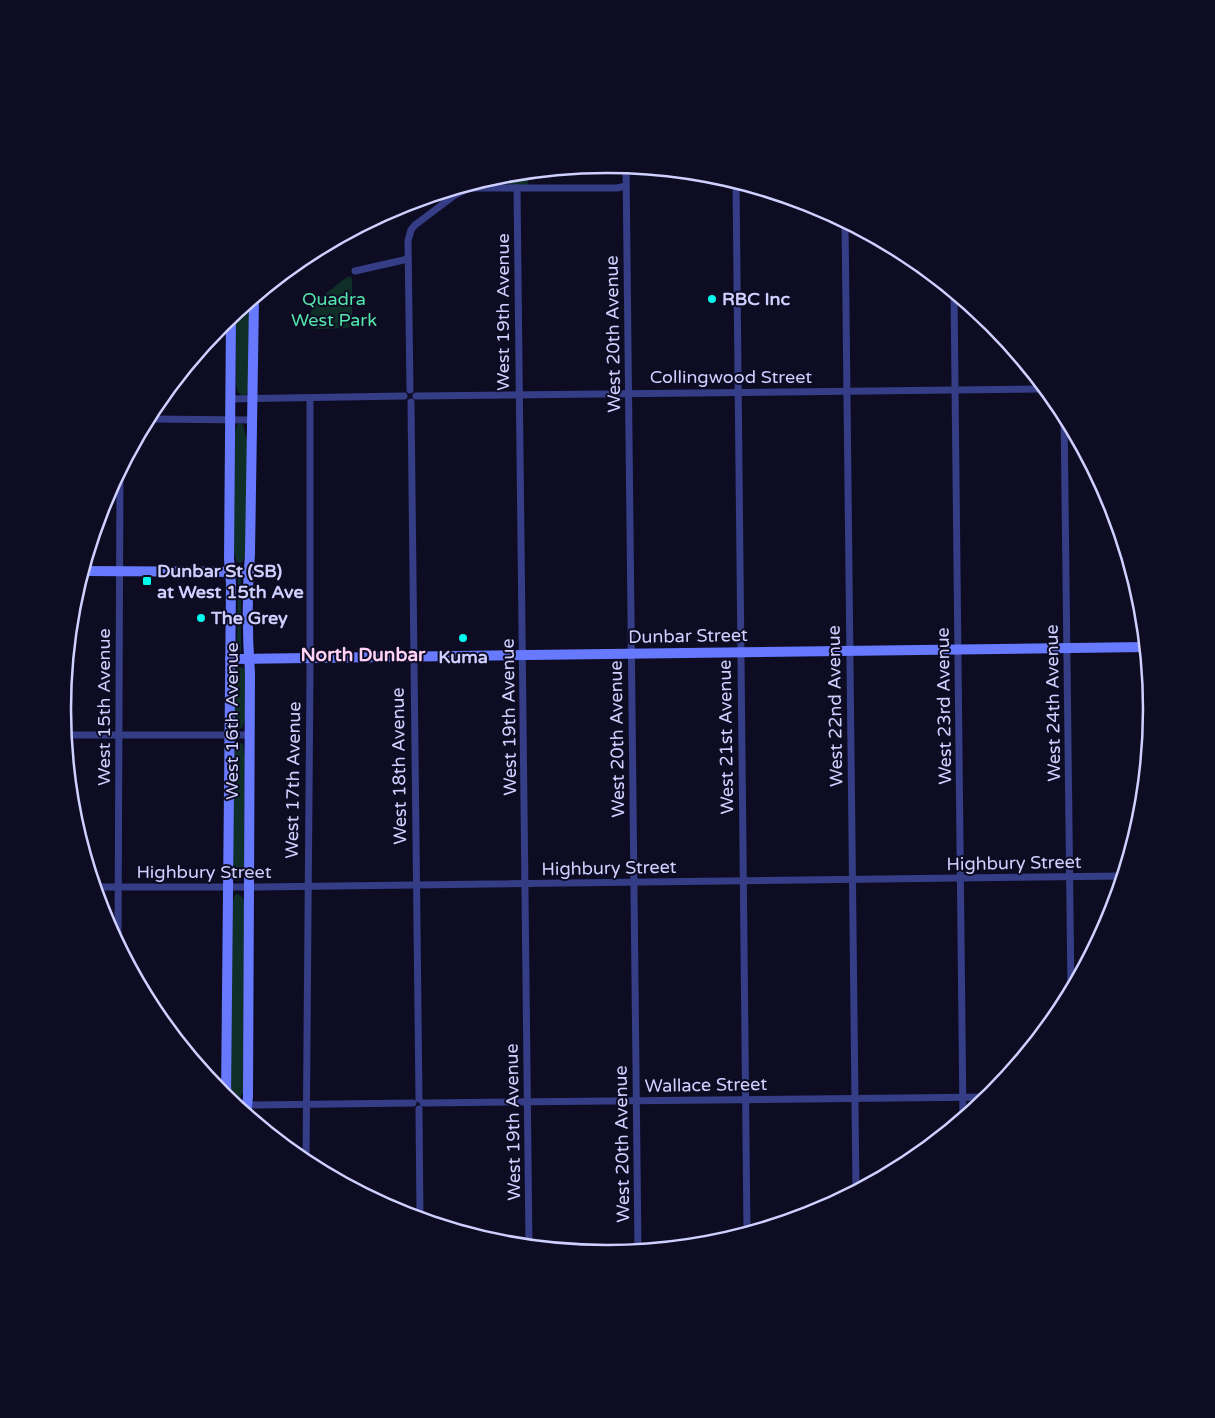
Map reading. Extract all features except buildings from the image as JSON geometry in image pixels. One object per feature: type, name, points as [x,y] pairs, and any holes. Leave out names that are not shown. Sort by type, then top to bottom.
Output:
[{"type":"main road","name":"West 16th Avenue","points":[[247,1105],[248,572],[250,553],[254,306]]},
{"type":"main road","name":"West 16th Avenue","points":[[226,1086],[229,887],[231,327]]},
{"type":"main road","points":[[90,571],[248,572]]},
{"type":"main road","name":"Dunbar Street","points":[[230,659],[1140,647]]},
{"type":"street","name":"West 20th Avenue","points":[[626,174],[638,1244]]},
{"type":"street","points":[[517,188],[617,188],[626,186]]},
{"type":"street","name":"West 18th Avenue","points":[[482,188],[517,188]]},
{"type":"street","name":"West 19th Avenue","points":[[517,188],[530,1240]]},
{"type":"street","name":"West 21st Avenue","points":[[736,189],[747,1227]]},
{"type":"street","name":"West 18th Avenue","points":[[420,1211],[413,657],[412,396],[408,259],[409,237],[415,225],[455,195]]},
{"type":"street","name":"West 22nd Avenue","points":[[845,228],[856,1184]]},
{"type":"street","points":[[355,272],[408,259]]},
{"type":"street","name":"West 23rd Avenue","points":[[954,300],[963,1110]]},
{"type":"street","name":"Collingwood Street","points":[[412,396],[1037,389]]},
{"type":"street","points":[[230,399],[404,396],[407,401],[412,396]]},
{"type":"street","name":"West 17th Avenue","points":[[306,1152],[310,398]]},
{"type":"street","points":[[157,419],[252,420]]},
{"type":"street","name":"West 24th Avenue","points":[[1064,429],[1071,979]]},
{"type":"street","name":"West 15th Avenue","points":[[118,927],[120,487]]},
{"type":"street","points":[[72,735],[249,735]]},
{"type":"street","name":"Highbury Street","points":[[102,886],[248,887],[1116,876]]},
{"type":"street","name":"Wallace Street","points":[[251,1110],[306,1105],[977,1097]]},
{"type":"green space","points":[[528,179],[528,185],[508,186],[508,182]]},
{"type":"green space","name":"Quadra West Park","points":[[350,276],[352,279],[352,325],[348,328],[316,329],[312,327],[310,315],[315,304],[323,295]]},
{"type":"green space","points":[[249,311],[248,390],[246,396],[244,397],[238,392],[236,385],[236,323]]},
{"type":"green space","points":[[240,423],[243,425],[248,445],[246,552],[243,561],[240,563],[236,561],[234,553],[234,437],[237,425]]},
{"type":"green space","points":[[238,577],[241,580],[240,652],[237,644]]},
{"type":"green space","points":[[239,667],[244,668],[246,672],[245,720],[243,727],[239,729],[234,720],[232,697],[233,677]]},
{"type":"green space","points":[[238,742],[243,745],[245,757],[244,868],[241,879],[238,881],[231,871],[233,750]]},
{"type":"green space","points":[[238,894],[242,897],[245,903],[244,1091],[239,1098],[231,1091],[231,906],[235,895]]},
{"type":"place","name":"RBC Inc","points":[[712,299]]},
{"type":"place","name":"Dunbar St (SB) at West 15th Ave","points":[[147,581]]},
{"type":"place","name":"The Grey","points":[[201,618]]},
{"type":"place","name":"Kuma","points":[[463,638]]},
{"type":"district","name":"North Dunbar","points":[[363,655]]}]
